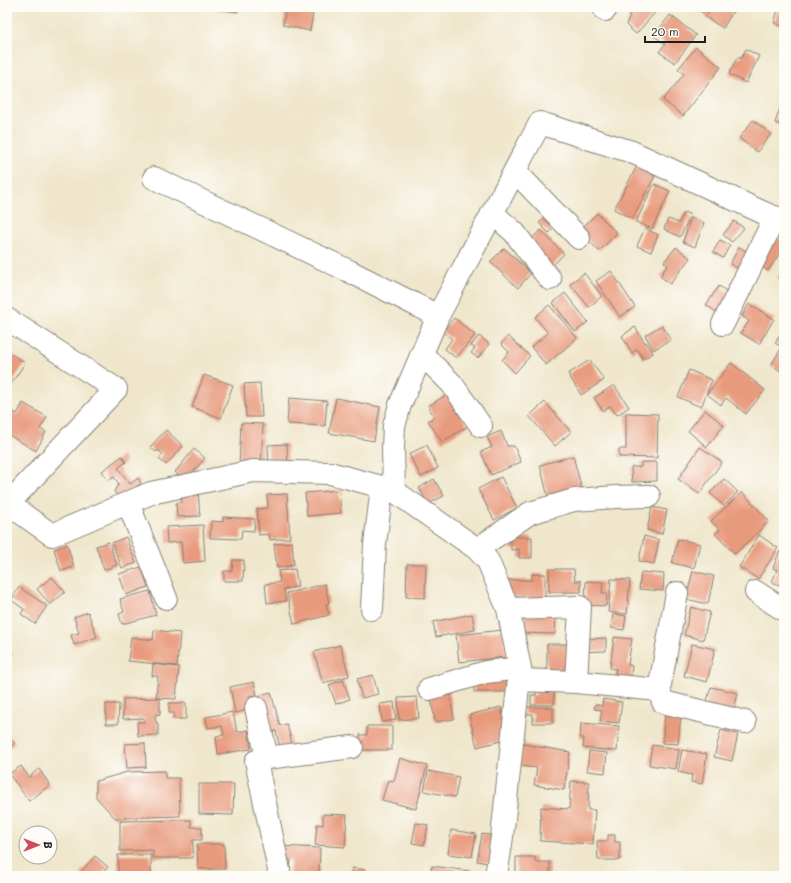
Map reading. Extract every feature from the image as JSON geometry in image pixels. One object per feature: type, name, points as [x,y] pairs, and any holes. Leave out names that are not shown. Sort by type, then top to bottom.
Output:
[{"type":"street","points":[[372,609],[375,544],[388,489],[394,426],[400,405],[438,316],[540,123],[632,152],[780,219],[723,324]]},
{"type":"street","points":[[515,171],[579,238]]},
{"type":"street","points":[[154,178],[349,271],[438,316]]},
{"type":"street","points":[[492,214],[514,232],[550,279]]},
{"type":"street","points":[[7,319],[116,389],[7,504],[52,535],[151,493],[253,471],[330,473],[388,489],[477,549],[488,561],[508,610],[520,674],[502,837],[496,876]]},
{"type":"street","points":[[422,354],[452,384],[481,426]]},
{"type":"street","points":[[477,549],[530,513],[574,500],[649,496]]},
{"type":"street","points":[[128,503],[166,598]]},
{"type":"street","points":[[756,592],[784,610]]},
{"type":"street","points":[[677,593],[659,690],[663,702],[745,722]]},
{"type":"street","points":[[508,610],[580,607],[576,682]]},
{"type":"street","points":[[430,689],[486,672],[520,674],[576,682],[659,690]]},
{"type":"street","points":[[256,708],[267,758]]},
{"type":"street","points":[[278,876],[256,761],[267,758],[352,747]]},
{"type":"building","points":[[214,7],[238,7],[238,12],[214,9]]},
{"type":"building","points":[[286,7],[314,7],[310,31],[283,25]]},
{"type":"building","points":[[628,7],[660,7],[636,34],[626,25],[630,15],[625,11]]},
{"type":"building","points":[[694,7],[707,7],[703,13]]},
{"type":"building","points":[[711,7],[736,7],[723,28],[705,17]]},
{"type":"building","points":[[779,7],[784,7],[784,27],[774,23]]},
{"type":"building","points":[[670,15],[696,35],[675,63],[659,52],[665,44],[654,36]]},
{"type":"building","points":[[696,47],[721,67],[683,116],[663,100],[684,74],[678,69]]},
{"type":"building","points":[[746,49],[759,56],[746,83],[729,74],[737,58],[741,58]]},
{"type":"building","points":[[781,105],[784,106],[784,126],[775,123]]},
{"type":"building","points":[[753,120],[771,134],[757,152],[739,138]]},
{"type":"building","points":[[637,166],[655,176],[632,219],[614,209]]},
{"type":"building","points":[[654,184],[670,191],[652,229],[636,222]]},
{"type":"building","points":[[684,212],[691,215],[680,237],[664,229],[668,219],[679,223]]},
{"type":"building","points":[[597,213],[617,233],[599,251],[579,231]]},
{"type":"building","points":[[547,216],[556,226],[549,233],[539,223]]},
{"type":"building","points":[[691,218],[704,223],[695,247],[683,242]]},
{"type":"building","points":[[734,221],[744,228],[732,242],[723,235]]},
{"type":"building","points":[[645,228],[658,235],[651,252],[637,246]]},
{"type":"building","points":[[541,230],[564,254],[549,269],[530,240]]},
{"type":"building","points":[[774,235],[784,241],[784,247],[768,271],[755,262]]},
{"type":"building","points":[[720,240],[730,245],[723,258],[713,252]]},
{"type":"building","points":[[676,247],[690,258],[670,284],[660,276],[668,265],[664,262]]},
{"type":"building","points":[[739,247],[750,253],[741,270],[730,264]]},
{"type":"building","points":[[504,248],[531,273],[518,288],[490,262]]},
{"type":"building","points":[[784,267],[784,281],[778,278]]},
{"type":"building","points":[[611,271],[635,307],[620,317],[596,281]]},
{"type":"building","points":[[584,273],[602,296],[589,307],[570,284]]},
{"type":"building","points":[[719,286],[731,294],[718,313],[706,305]]},
{"type":"building","points":[[565,293],[588,322],[575,332],[553,303]]},
{"type":"building","points":[[749,304],[774,319],[759,344],[741,333],[749,321],[742,316]]},
{"type":"building","points":[[549,305],[577,338],[546,365],[531,347],[548,333],[535,317]]},
{"type":"building","points":[[454,318],[475,335],[456,358],[445,349],[452,339],[443,332]]},
{"type":"building","points":[[662,325],[671,340],[653,350],[645,335]]},
{"type":"building","points":[[635,327],[653,353],[643,359],[637,349],[632,353],[622,336]]},
{"type":"building","points":[[784,329],[784,373],[771,365],[782,347],[775,343]]},
{"type":"building","points":[[479,336],[489,344],[478,358],[471,353],[475,348],[471,346]]},
{"type":"building","points":[[508,336],[530,356],[515,373],[502,360],[509,352],[501,344]]},
{"type":"building","points":[[10,353],[25,363],[7,390],[7,357]]},
{"type":"building","points":[[590,360],[604,380],[581,395],[568,374]]},
{"type":"building","points":[[731,363],[765,390],[746,414],[726,398],[721,405],[707,394]]},
{"type":"building","points":[[689,370],[712,380],[701,407],[678,397]]},
{"type":"building","points":[[204,375],[233,385],[221,418],[192,407]]},
{"type":"building","points":[[260,383],[262,417],[246,417],[244,384]]},
{"type":"building","points":[[614,385],[629,407],[617,415],[610,406],[603,411],[594,398]]},
{"type":"building","points":[[448,394],[468,426],[442,442],[428,421],[434,417],[428,406]]},
{"type":"building","points":[[289,398],[327,401],[325,426],[287,424]]},
{"type":"building","points":[[336,398],[380,407],[374,441],[329,433]]},
{"type":"building","points":[[545,402],[571,432],[555,446],[529,416]]},
{"type":"building","points":[[23,403],[47,417],[40,429],[46,432],[36,451],[7,434],[7,420],[12,411],[17,414]]},
{"type":"building","points":[[705,410],[724,425],[707,447],[688,431]]},
{"type":"building","points":[[626,413],[658,414],[657,458],[619,457],[619,449],[626,449]]},
{"type":"building","points":[[241,423],[263,424],[261,469],[239,468]]},
{"type":"building","points":[[166,430],[183,446],[166,465],[159,459],[163,454],[158,450],[156,452],[150,447]]},
{"type":"building","points":[[501,431],[507,446],[514,446],[521,462],[491,475],[481,452],[492,447],[487,437]]},
{"type":"building","points":[[287,444],[288,467],[269,468],[268,445]]},
{"type":"building","points":[[427,445],[438,468],[421,477],[409,454]]},
{"type":"building","points":[[700,447],[722,462],[699,494],[678,479]]},
{"type":"building","points":[[194,449],[205,458],[185,481],[175,472]]},
{"type":"building","points":[[122,456],[126,462],[118,468],[130,484],[138,478],[141,483],[119,499],[114,491],[119,484],[114,477],[108,481],[102,471]]},
{"type":"building","points":[[573,456],[583,493],[549,501],[540,465]]},
{"type":"building","points":[[641,462],[657,462],[657,481],[632,482],[631,467],[641,467]]},
{"type":"building","points":[[501,477],[517,508],[494,520],[478,489]]},
{"type":"building","points":[[434,479],[444,496],[428,504],[419,488]]},
{"type":"building","points":[[724,479],[738,492],[724,506],[710,493]]},
{"type":"building","points":[[198,490],[200,516],[177,517],[176,503],[182,502],[181,491]]},
{"type":"building","points":[[339,490],[341,513],[307,516],[305,493]]},
{"type":"building","points":[[742,492],[769,521],[735,554],[715,534],[720,530],[711,521]]},
{"type":"building","points":[[287,494],[290,538],[270,540],[269,534],[259,535],[257,509],[268,508],[267,495]]},
{"type":"building","points":[[652,507],[667,510],[662,534],[647,530]]},
{"type":"building","points":[[223,517],[255,519],[254,531],[242,530],[241,539],[210,538],[211,521],[223,522]]},
{"type":"building","points":[[203,525],[205,561],[183,563],[181,542],[167,543],[166,527]]},
{"type":"building","points":[[759,535],[778,548],[758,579],[739,567]]},
{"type":"building","points":[[644,536],[659,540],[654,564],[639,561]]},
{"type":"building","points":[[126,537],[136,563],[122,568],[112,543]]},
{"type":"building","points":[[511,537],[532,537],[532,558],[519,558],[519,549],[511,550]]},
{"type":"building","points":[[678,539],[700,544],[694,568],[672,563]]},
{"type":"building","points":[[109,542],[117,565],[104,570],[96,546]]},
{"type":"building","points":[[292,542],[294,565],[277,568],[274,544]]},
{"type":"building","points":[[67,544],[74,567],[61,571],[54,549]]},
{"type":"building","points":[[780,551],[784,553],[784,587],[772,582],[777,570],[773,568]]},
{"type":"building","points":[[233,560],[244,560],[243,581],[224,581],[224,571],[232,571]]},
{"type":"building","points":[[407,564],[426,564],[425,598],[406,597]]},
{"type":"building","points":[[141,567],[148,587],[126,595],[119,574]]},
{"type":"building","points":[[295,569],[298,587],[284,589],[286,601],[267,603],[265,584],[280,582],[278,571]]},
{"type":"building","points":[[549,569],[574,569],[575,581],[581,581],[581,592],[549,592]]},
{"type":"building","points":[[693,571],[714,576],[708,604],[686,599]]},
{"type":"building","points":[[641,572],[664,574],[663,591],[639,589]]},
{"type":"building","points":[[532,574],[545,574],[545,598],[506,597],[506,580],[532,580]]},
{"type":"building","points":[[52,577],[65,592],[50,605],[37,589]]},
{"type":"building","points":[[611,579],[630,580],[627,614],[608,612]]},
{"type":"building","points":[[586,581],[603,582],[602,593],[607,593],[606,606],[585,605]]},
{"type":"building","points":[[325,584],[329,603],[326,604],[329,615],[294,624],[287,593]]},
{"type":"building","points":[[19,587],[47,606],[35,624],[21,614],[24,609],[11,600]]},
{"type":"building","points":[[150,591],[156,615],[122,624],[119,614],[124,612],[120,599]]},
{"type":"building","points":[[691,607],[710,612],[703,640],[684,635]]},
{"type":"building","points":[[88,612],[97,637],[74,645],[71,635],[79,633],[74,617]]},
{"type":"building","points":[[525,613],[556,614],[555,634],[519,633],[519,620],[524,620]]},
{"type":"building","points":[[472,614],[475,630],[436,637],[433,622]]},
{"type":"building","points":[[613,614],[626,616],[624,630],[611,628]]},
{"type":"building","points":[[154,630],[180,633],[177,666],[128,661],[131,637],[153,640]]},
{"type":"building","points":[[503,630],[506,657],[459,662],[456,635]]},
{"type":"building","points":[[614,637],[632,639],[628,665],[632,666],[630,683],[614,681],[616,669],[610,668]]},
{"type":"building","points":[[606,638],[606,651],[582,652],[582,639]]},
{"type":"building","points":[[547,644],[570,644],[571,676],[547,676]]},
{"type":"building","points":[[692,644],[715,649],[707,682],[684,676]]},
{"type":"building","points":[[340,645],[349,676],[323,683],[314,652]]},
{"type":"building","points":[[7,649],[13,653],[7,661]]},
{"type":"building","points":[[153,664],[179,667],[176,699],[156,698],[158,676],[152,676]]},
{"type":"building","points":[[373,675],[378,694],[362,698],[357,679]]},
{"type":"building","points":[[474,678],[510,678],[510,692],[474,692]]},
{"type":"building","points":[[343,680],[350,699],[336,704],[329,685]]},
{"type":"building","points":[[254,682],[257,695],[249,696],[252,709],[235,713],[230,687]]},
{"type":"building","points":[[711,687],[738,693],[733,715],[705,708]]},
{"type":"building","points":[[449,688],[454,719],[435,722],[430,692]]},
{"type":"building","points":[[271,692],[280,726],[287,724],[293,748],[281,752],[276,731],[269,733],[260,695]]},
{"type":"building","points":[[536,692],[554,692],[554,705],[531,705],[531,695],[536,695]]},
{"type":"building","points":[[417,697],[419,718],[399,720],[398,698]]},
{"type":"building","points":[[160,698],[160,714],[155,715],[156,723],[158,723],[158,735],[138,736],[137,722],[144,722],[144,718],[123,719],[123,699]]},
{"type":"building","points":[[603,699],[622,702],[619,723],[600,721],[602,710],[594,709],[595,704],[602,706]]},
{"type":"building","points":[[394,702],[396,720],[382,722],[380,704]]},
{"type":"building","points":[[169,703],[186,703],[186,719],[173,719],[174,713],[169,713]]},
{"type":"building","points":[[106,704],[119,704],[118,724],[106,724]]},
{"type":"building","points":[[501,707],[509,739],[477,747],[469,715]]},
{"type":"building","points":[[524,707],[553,707],[553,723],[533,723],[533,714],[524,714]]},
{"type":"building","points":[[233,712],[237,732],[248,730],[251,749],[218,754],[216,736],[224,735],[222,726],[208,728],[206,717]]},
{"type":"building","points":[[665,713],[681,715],[678,744],[662,743]]},
{"type":"building","points":[[581,723],[619,726],[617,751],[583,748],[584,738],[580,738]]},
{"type":"building","points":[[367,726],[392,726],[392,750],[360,750],[360,735],[367,735]]},
{"type":"building","points":[[721,730],[738,734],[732,761],[714,757]]},
{"type":"building","points":[[7,736],[15,743],[7,750]]},
{"type":"building","points":[[145,743],[146,767],[127,768],[125,744]]},
{"type":"building","points":[[523,744],[570,752],[564,790],[534,785],[537,768],[519,766]]},
{"type":"building","points":[[652,745],[679,749],[676,769],[649,765]]},
{"type":"building","points":[[682,750],[707,754],[702,784],[691,782],[692,775],[678,772]]},
{"type":"building","points":[[589,751],[607,753],[605,773],[587,771]]},
{"type":"building","points":[[400,758],[427,766],[416,809],[382,800],[388,780],[394,781]]},
{"type":"building","points":[[21,766],[29,777],[39,769],[50,785],[29,801],[9,774]]},
{"type":"building","points":[[165,771],[165,778],[179,778],[180,816],[115,818],[96,797],[96,781],[127,772]]},
{"type":"building","points":[[428,771],[459,777],[455,797],[424,791]]},
{"type":"building","points":[[571,781],[589,782],[588,810],[595,810],[593,844],[540,841],[541,807],[569,809]]},
{"type":"building","points":[[199,784],[234,784],[233,815],[199,814]]},
{"type":"building","points":[[323,814],[347,815],[345,847],[315,845],[317,824],[323,825]]},
{"type":"building","points":[[191,820],[191,827],[202,827],[202,840],[193,840],[193,858],[153,858],[153,850],[120,851],[120,821]]},
{"type":"building","points":[[416,823],[428,825],[424,845],[412,843]]},
{"type":"building","points":[[451,830],[476,834],[472,857],[448,854]]},
{"type":"building","points":[[482,834],[496,836],[492,864],[477,861]]},
{"type":"building","points":[[608,835],[615,835],[615,842],[620,842],[620,860],[598,860],[597,841],[608,841]]},
{"type":"building","points":[[197,844],[224,844],[225,869],[198,869]]},
{"type":"building","points":[[281,846],[320,848],[319,876],[289,876],[291,860],[280,860]]},
{"type":"building","points":[[118,855],[151,855],[151,876],[118,876]]},
{"type":"building","points":[[95,856],[108,867],[100,876],[84,876],[80,873]]},
{"type":"building","points":[[516,857],[535,857],[535,862],[550,862],[550,876],[516,876]]},
{"type":"building","points":[[432,866],[470,871],[469,876],[430,876]]},
{"type":"building","points":[[352,868],[366,870],[366,876],[352,876]]}]
